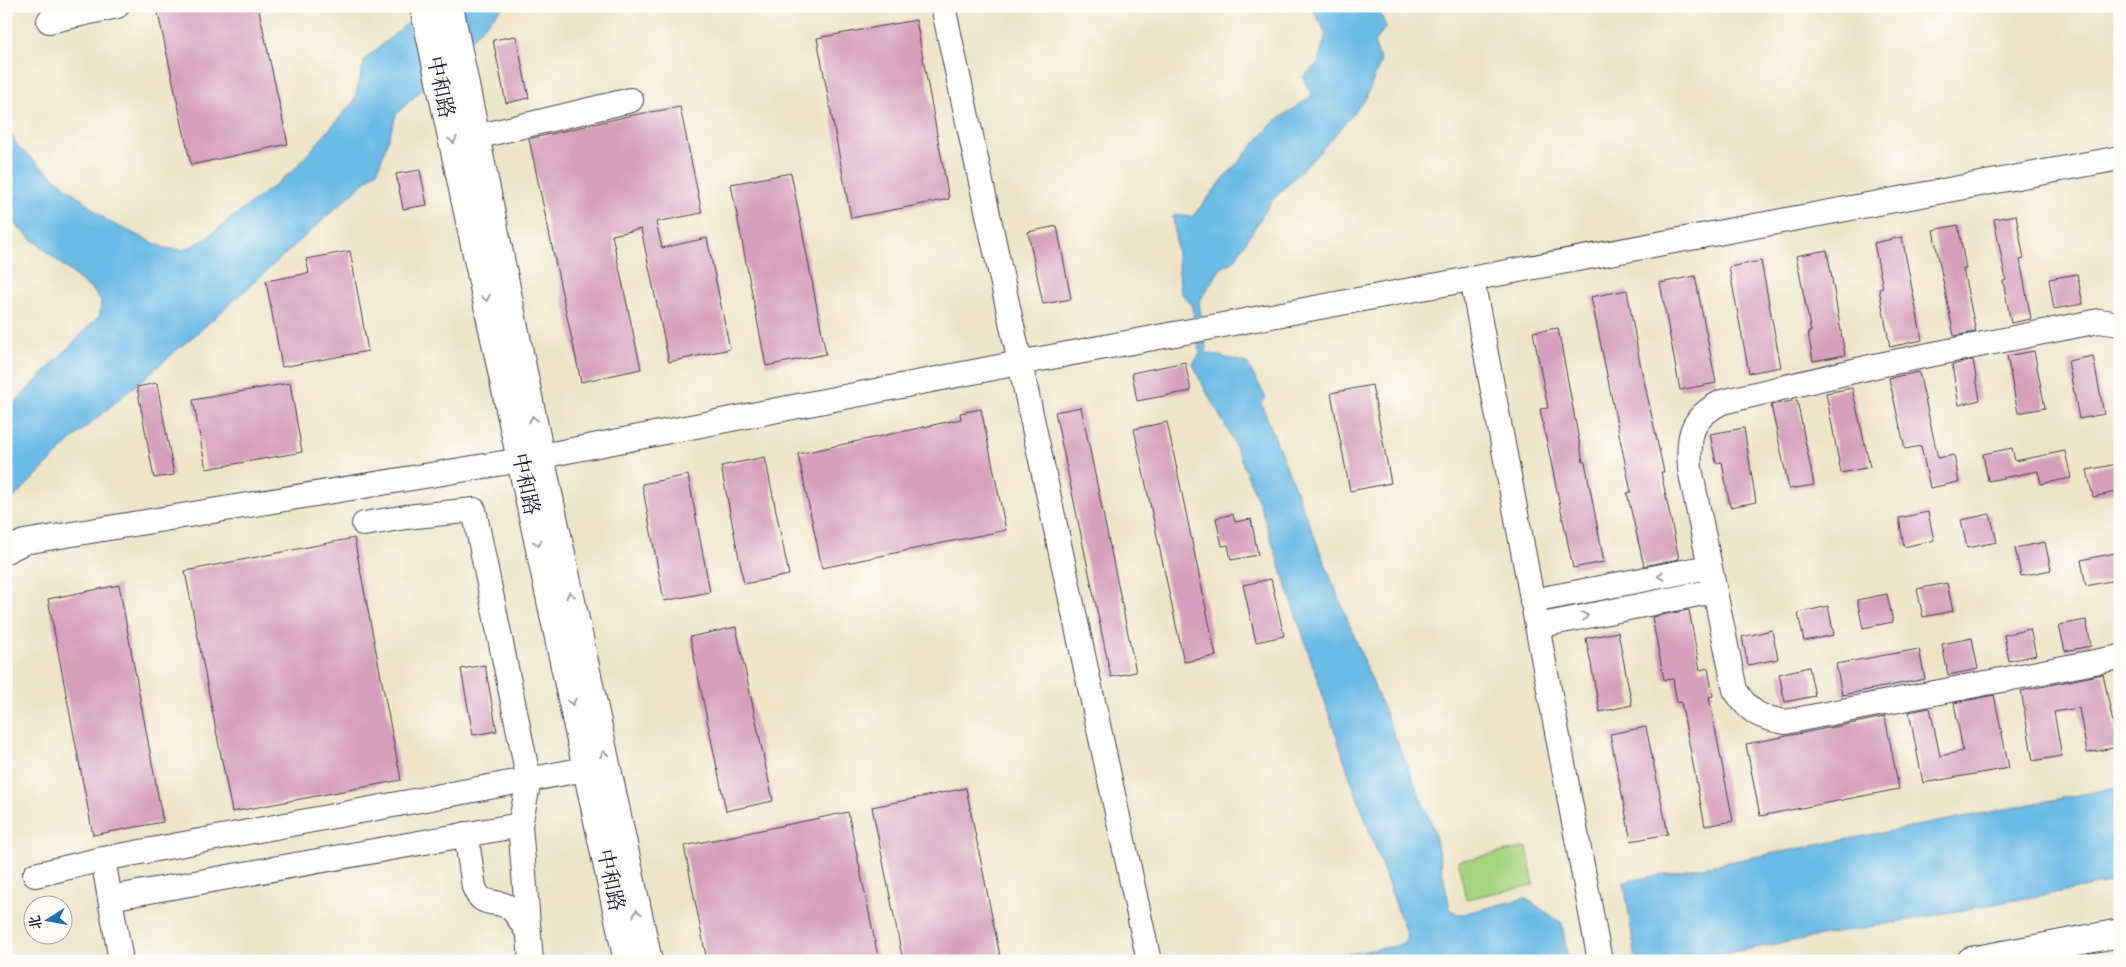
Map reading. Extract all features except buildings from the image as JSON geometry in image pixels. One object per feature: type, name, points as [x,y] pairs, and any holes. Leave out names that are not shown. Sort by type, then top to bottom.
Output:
[{"type":"main road","name":"中和路","points":[[424,6],[648,961]]},
{"type":"main road","name":"中和路","points":[[449,6],[476,137],[586,769],[628,961]]},
{"type":"main road","points":[[1971,961],[2120,933]]},
{"type":"street","points":[[49,21],[117,6]]},
{"type":"street","points":[[943,6],[1149,961]]},
{"type":"street","points":[[476,137],[631,100]]},
{"type":"street","points":[[6,551],[24,542],[531,458],[1019,363],[2120,158]]},
{"type":"street","points":[[1472,279],[1600,961]]},
{"type":"street","points":[[2120,324],[2099,321],[1898,362],[1722,402],[1706,410],[1696,424],[1689,443],[1690,469],[1735,690],[1746,707],[1762,718],[1785,722],[2120,657]]},
{"type":"street","points":[[364,524],[406,517],[474,510],[529,781],[520,824],[532,961]]},
{"type":"street","points":[[1532,601],[1709,567]]},
{"type":"street","points":[[1537,626],[1714,591]]},
{"type":"street","points":[[35,875],[103,859],[586,769]]},
{"type":"street","points":[[110,898],[520,824]]},
{"type":"street","points":[[466,834],[474,887],[477,895],[483,901],[505,905],[512,910],[529,934]]},
{"type":"street","points":[[103,859],[121,961]]},
{"type":"green space","points":[[1527,847],[1534,885],[1466,899],[1458,861]]},
{"type":"water","points":[[428,6],[504,6],[396,115],[378,170],[209,323],[78,434],[6,506],[6,412],[100,315],[101,300],[93,291],[6,217],[6,127],[20,149],[109,222],[165,248],[183,250],[204,240],[294,170],[354,101],[365,59]]},
{"type":"water","points":[[1311,6],[1377,6],[1386,27],[1374,42],[1381,62],[1365,100],[1327,144],[1271,202],[1233,262],[1221,268],[1199,302],[1207,353],[1247,363],[1266,398],[1261,403],[1382,706],[1434,830],[1450,909],[1459,915],[1525,898],[1562,923],[1568,961],[1308,961],[1395,946],[1403,943],[1407,936],[1348,771],[1259,503],[1231,436],[1201,382],[1193,363],[1200,354],[1192,305],[1181,293],[1173,215],[1192,217],[1274,122],[1312,96],[1303,77],[1318,63],[1326,33]]},
{"type":"water","points":[[2120,787],[2120,881],[1684,961],[1636,961],[1624,882]]}]
